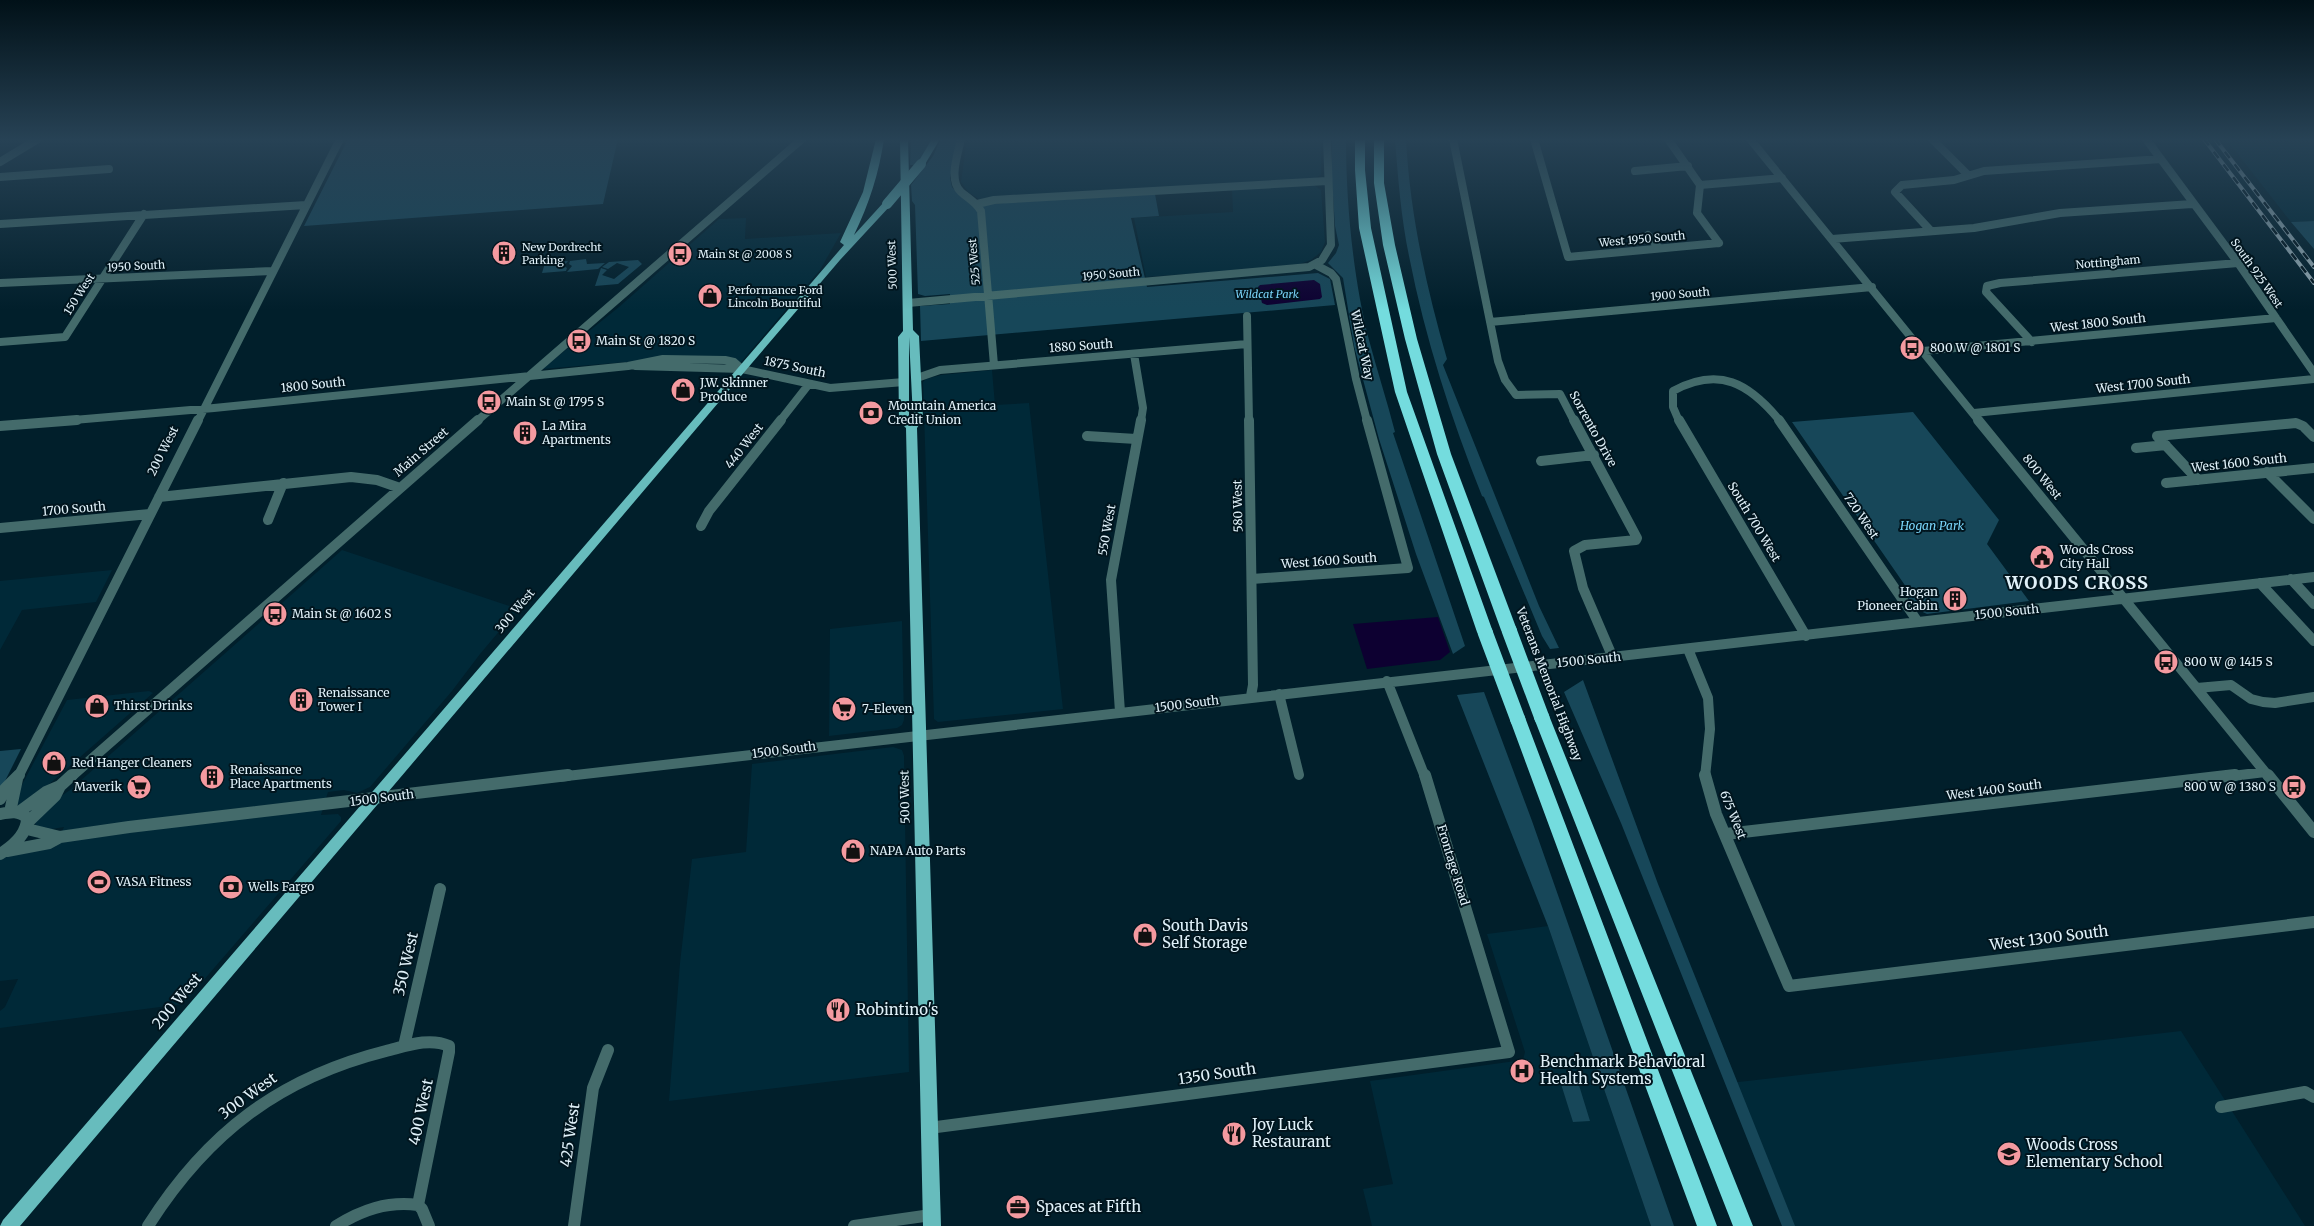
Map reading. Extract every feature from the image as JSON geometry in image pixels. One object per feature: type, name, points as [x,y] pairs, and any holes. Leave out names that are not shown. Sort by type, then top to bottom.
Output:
[{"type":"highway","points":[[1362,196],[1365,228],[1401,392],[1518,720],[1706,1226]]},
{"type":"highway","name":"Veterans Memorial Highway","points":[[1381,196],[1388,245],[1411,339],[1444,454],[1542,718],[1743,1226]]},
{"type":"main road","points":[[837,258],[862,209],[866,196]]},
{"type":"main road","points":[[742,369],[837,258],[894,196]]},
{"type":"main road","name":"500 West","points":[[905,196],[908,331],[903,337],[904,421],[911,426]]},
{"type":"main road","name":"500 West","points":[[908,331],[914,336],[917,378],[918,419],[911,426],[932,1220]]},
{"type":"main road","name":"300 West","points":[[373,799],[742,369]]},
{"type":"main road","name":"200 West","points":[[9,1226],[373,799]]},
{"type":"street","name":"200 West","points":[[9,813],[10,801],[16,788],[17,779],[310,196]]},
{"type":"street","name":"Main Street","points":[[9,813],[60,786],[735,196]]},
{"type":"street","points":[[967,196],[978,204],[994,200],[1060,196]]},
{"type":"street","points":[[1316,265],[1328,253],[1331,245],[1328,196]]},
{"type":"street","name":"Sorrento Drive","points":[[1465,196],[1498,361],[1505,380],[1516,396],[1560,394],[1637,538],[1636,540],[1585,545],[1574,551],[1583,588],[1613,658]]},
{"type":"street","name":"West 1950 South","points":[[1551,196],[1568,257],[1719,243],[1697,213],[1699,196]]},
{"type":"street","name":"800 West","points":[[1797,196],[2314,832]]},
{"type":"street","points":[[1899,196],[1931,230]]},
{"type":"street","name":"South 925 West","points":[[2187,196],[2238,263],[2314,373]]},
{"type":"street","name":"525 West","points":[[978,204],[981,214],[994,365]]},
{"type":"street","points":[[1832,239],[1974,228],[2060,214],[2192,204]]},
{"type":"street","points":[[0,224],[306,205]]},
{"type":"street","name":"150 West","points":[[0,342],[65,337],[144,214]]},
{"type":"street","points":[[1648,234],[1659,248]]},
{"type":"street","name":"Nottingham","points":[[2032,342],[1986,292],[1987,286],[2000,283],[2238,263]]},
{"type":"street","name":"1950 South","points":[[908,303],[1255,274],[1316,265]]},
{"type":"street","name":"Wildcat Way","points":[[1316,265],[1331,273],[1337,283],[1356,380],[1408,568]]},
{"type":"street","name":"1950 South","points":[[0,283],[272,271]]},
{"type":"street","name":"1900 South","points":[[1490,322],[1872,287]]},
{"type":"street","name":"580 West","points":[[1246,316],[1252,579],[1253,685],[1250,696]]},
{"type":"street","name":"West 1800 South","points":[[1923,351],[2276,318]]},
{"type":"street","name":"1880 South","points":[[917,378],[940,370],[1247,344]]},
{"type":"street","name":"550 West","points":[[1120,712],[1111,580],[1143,408],[1134,354]]},
{"type":"street","name":"1800 South","points":[[0,426],[203,409],[628,366],[742,369]]},
{"type":"street","name":"1875 South","points":[[742,369],[809,384],[838,388],[904,382]]},
{"type":"street","name":"South 700 West","points":[[1783,424],[1767,404],[1752,391],[1729,381],[1706,377],[1686,382],[1673,391],[1674,407],[1680,422],[1806,636]]},
{"type":"street","name":"West 1700 South","points":[[1974,412],[2314,380]]},
{"type":"street","name":"440 West","points":[[701,526],[708,511],[809,384]]},
{"type":"street","points":[[2198,480],[2158,436],[2296,423],[2314,437]]},
{"type":"street","name":"720 West","points":[[1783,424],[1918,622]]},
{"type":"street","points":[[1087,436],[1136,439]]},
{"type":"street","points":[[2136,448],[2166,446]]},
{"type":"street","points":[[1541,461],[1594,455]]},
{"type":"street","name":"West 1600 South","points":[[2166,483],[2314,468]]},
{"type":"street","points":[[2267,472],[2314,519]]},
{"type":"street","points":[[159,496],[351,477],[377,480],[400,488]]},
{"type":"street","points":[[268,520],[283,483]]},
{"type":"street","name":"1700 South","points":[[0,528],[150,514]]},
{"type":"street","name":"West 1600 South","points":[[1252,579],[1408,568]]},
{"type":"street","name":"1500 South","points":[[4,853],[48,843],[60,837],[373,799],[1250,696],[1613,658],[2314,577]]},
{"type":"street","points":[[2291,579],[2314,604]]},
{"type":"street","points":[[2260,583],[2314,641]]},
{"type":"street","name":"675 West","points":[[1688,649],[1708,698],[1710,729],[1705,778],[1716,814],[1789,986]]},
{"type":"street","name":"Frontage Road","points":[[1388,681],[1423,769],[1509,1052]]},
{"type":"street","points":[[2197,688],[2231,685],[2251,699],[2269,702],[2314,697]]},
{"type":"street","points":[[1279,694],[1299,775]]},
{"type":"street","name":"West 1400 South","points":[[1726,834],[2265,772]]},
{"type":"street","name":"200 West","points":[[0,799],[5,790],[17,779]]},
{"type":"street","name":"Main Street","points":[[4,853],[16,844],[27,826],[55,796],[60,786]]},
{"type":"street","points":[[9,813],[26,818],[27,826]]},
{"type":"street","name":"1500 South","points":[[27,826],[39,834],[53,833],[60,837]]},
{"type":"street","name":"350 West","points":[[404,1046],[440,890]]},
{"type":"street","name":"West 1300 South","points":[[1789,986],[2314,922]]},
{"type":"street","name":"400 West","points":[[404,1046],[432,1042],[449,1046],[448,1060],[418,1205]]},
{"type":"street","name":"300 West","points":[[148,1226],[171,1190],[193,1165],[242,1117],[272,1096],[336,1063],[369,1053],[404,1046]]},
{"type":"street","name":"425 West","points":[[574,1226],[593,1088],[608,1050]]},
{"type":"street","name":"1350 South","points":[[929,1128],[1509,1052]]},
{"type":"street","points":[[2221,1107],[2310,1095]]},
{"type":"street","points":[[336,1226],[348,1218],[383,1204],[402,1202],[418,1205],[430,1226]]},
{"type":"street","points":[[854,1226],[932,1220]]},
{"type":"shaded area","points":[[974,196],[1040,196],[980,200]]},
{"type":"shaded area","points":[[1232,196],[1321,196],[1325,242],[1321,252],[1311,260],[1294,266],[1146,277],[1134,218],[1233,212]]},
{"type":"shaded area","points":[[2271,196],[2314,196],[2314,221],[2291,222]]},
{"type":"shaded area","points":[[746,218],[745,239],[841,233],[820,270],[741,362],[688,357],[542,369],[619,307],[719,219]]},
{"type":"shaded area","points":[[1314,280],[1320,284],[1322,297],[1320,299],[1267,305],[1262,303],[1258,287],[1260,285]]},
{"type":"shaded area","points":[[992,370],[995,405],[1029,403],[1063,709],[938,722],[934,719],[923,382],[926,379],[941,375]]},
{"type":"shaded area","points":[[342,550],[518,609],[452,691],[370,787],[357,793],[344,790],[328,792],[321,815],[338,814],[341,817],[341,821],[183,1004],[0,1028],[0,1011],[5,1007],[18,979],[0,981],[0,859],[17,852],[55,847],[64,827],[46,830],[37,828],[35,824],[54,801],[70,790]]},
{"type":"shaded area","points":[[112,570],[96,602],[22,610],[0,650],[0,581]]},
{"type":"shaded area","points":[[1438,617],[1450,652],[1440,660],[1367,669],[1353,624]]},
{"type":"shaded area","points":[[902,621],[904,720],[902,725],[897,728],[829,736],[830,629]]},
{"type":"shaded area","points":[[149,691],[153,693],[46,787],[19,806],[17,805],[16,796],[67,700]]},
{"type":"shaded area","points":[[893,747],[902,750],[904,756],[909,1072],[669,1101],[680,963],[692,859],[746,852],[752,764]]},
{"type":"shaded area","name":"Benchmark Behavioral Health Systems","points":[[1548,926],[1651,1226],[1372,1226],[1363,1189],[1393,1184],[1370,1081],[1523,1060],[1525,1052],[1487,934]]},
{"type":"shaded area","name":"Woods Cross Elementary School","points":[[2181,1031],[2305,1226],[1789,1226],[1730,1083]]},
{"type":"green space","points":[[319,196],[605,196],[603,204],[304,226]]},
{"type":"green space","name":"Wildcat Park","points":[[912,196],[961,196],[988,204],[1118,196],[1155,196],[1159,216],[1131,218],[1147,287],[1318,273],[1330,279],[1335,305],[921,341],[920,306],[950,304],[950,294],[925,296],[918,294],[915,205]]},
{"type":"green space","points":[[1333,196],[1348,196],[1355,266],[1363,316],[1395,432],[1393,433],[1465,646],[1453,654],[1416,554],[1379,439],[1354,346],[1343,278],[1328,263],[1336,253],[1339,245],[1335,226]]},
{"type":"green space","points":[[1400,196],[1411,196],[1420,250],[1447,359],[1443,365],[1539,606],[1559,648],[1550,649],[1542,636],[1482,496],[1449,407],[1415,287]]},
{"type":"green space","points":[[2314,221],[2314,249],[2291,222]]},
{"type":"green space","points":[[586,259],[587,264],[605,263],[598,269],[567,272],[572,266],[569,264],[570,261]]},
{"type":"green space","points":[[638,260],[642,264],[618,284],[595,286],[601,268],[607,270],[602,275],[614,279],[629,267],[617,263],[608,269],[602,267],[609,262]]},
{"type":"green space","points":[[568,261],[564,266],[567,268],[566,271],[542,273],[545,263]]},
{"type":"green space","name":"Hogan Park","points":[[1913,412],[1999,520],[1987,544],[2029,601],[1927,614],[1916,609],[1906,595],[1911,594],[1792,422]]},
{"type":"green space","points":[[1583,680],[1658,884],[1795,1226],[1782,1226],[1621,823],[1564,692]]},
{"type":"green space","points":[[1484,692],[1532,821],[1674,1226],[1651,1226],[1548,926],[1457,695]]},
{"type":"green space","points":[[21,749],[0,791],[0,751]]},
{"type":"green space","points":[[1578,1082],[1590,1121],[1573,1122],[1561,1084]]},
{"type":"railway","points":[[2248,196],[2314,283]]},
{"type":"railway","points":[[2259,196],[2314,267]]},
{"type":"place","name":"New Dordrecht Parking","points":[[504,253]]},
{"type":"place","name":"Main St @ 2008 S","points":[[680,254]]},
{"type":"place","name":"Performance Ford Lincoln Bountiful","points":[[710,296]]},
{"type":"place","name":"Main St @ 1820 S","points":[[579,341]]},
{"type":"place","name":"800 W @ 1801 S","points":[[1912,348]]},
{"type":"place","name":"J.W. Skinner Produce","points":[[683,390]]},
{"type":"place","name":"Main St @ 1795 S","points":[[489,402]]},
{"type":"place","name":"Mountain America Credit Union","points":[[871,413]]},
{"type":"place","name":"La Mira Apartments","points":[[525,433]]},
{"type":"place","name":"Woods Cross City Hall","points":[[2042,557]]},
{"type":"place","name":"Hogan Pioneer Cabin","points":[[1955,599]]},
{"type":"place","name":"Main St @ 1602 S","points":[[275,614]]},
{"type":"place","name":"800 W @ 1415 S","points":[[2166,662]]},
{"type":"place","name":"Renaissance Tower I","points":[[301,700]]},
{"type":"place","name":"Thirst Drinks","points":[[97,706]]},
{"type":"place","name":"7-Eleven","points":[[844,709]]},
{"type":"place","name":"Red Hanger Cleaners","points":[[54,763]]},
{"type":"place","name":"Renaissance Place Apartments","points":[[212,777]]},
{"type":"place","name":"Maverik","points":[[139,787]]},
{"type":"place","name":"800 W @ 1380 S","points":[[2294,787]]},
{"type":"place","name":"NAPA Auto Parts","points":[[853,851]]},
{"type":"place","name":"VASA Fitness","points":[[99,882]]},
{"type":"place","name":"Wells Fargo","points":[[231,887]]},
{"type":"place","name":"South Davis Self Storage","points":[[1145,935]]},
{"type":"place","name":"Robintino's","points":[[838,1010]]},
{"type":"place","name":"Benchmark Behavioral Health Systems","points":[[1522,1071]]},
{"type":"place","name":"Joy Luck Restaurant","points":[[1234,1134]]},
{"type":"place","name":"Woods Cross Elementary School","points":[[2009,1154]]},
{"type":"place","name":"Spaces at Fifth","points":[[1018,1207]]},
{"type":"district","name":"WOODS CROSS","points":[[2077,583]]}]
